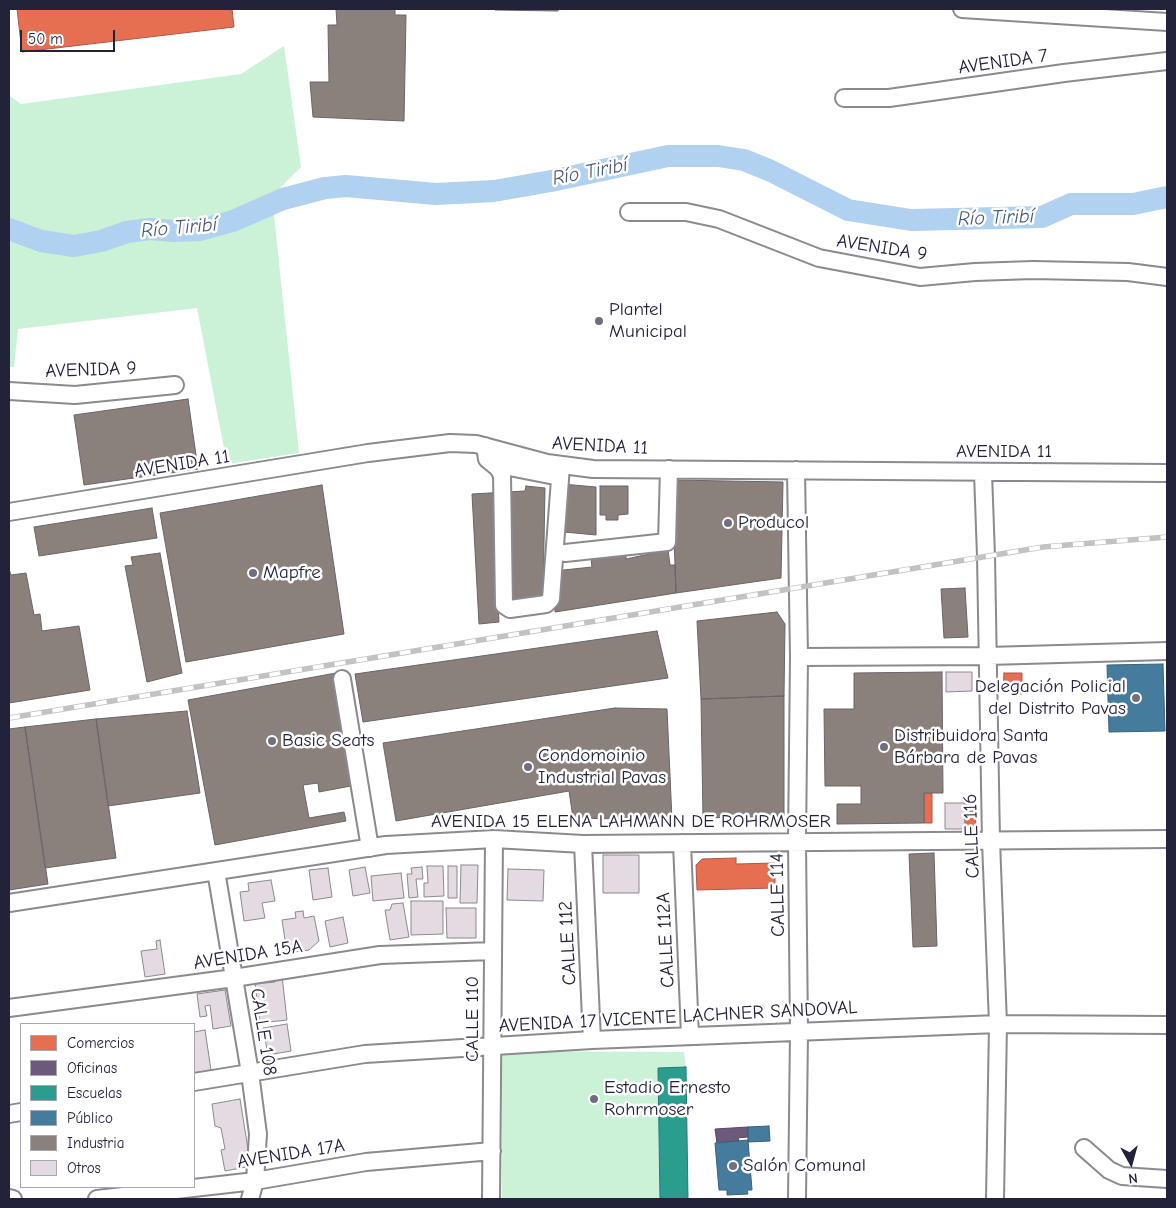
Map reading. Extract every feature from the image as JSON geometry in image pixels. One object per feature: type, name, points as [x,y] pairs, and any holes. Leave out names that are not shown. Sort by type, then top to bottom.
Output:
[{"type":"street","points":[[962,9],[1167,22]]},
{"type":"street","name":"AVENIDA 7","points":[[844,98],[889,98],[1064,73],[1167,61]]},
{"type":"street","name":"AVENIDA 9","points":[[629,212],[686,212],[719,219],[819,258],[920,278],[975,272],[1033,270],[1128,272],[1167,277]]},
{"type":"street","name":"AVENIDA 9","points":[[9,391],[75,395],[174,385]]},
{"type":"street","name":"AVENIDA 11","points":[[9,512],[368,453],[450,443],[485,446],[560,472],[593,469],[669,469],[1167,473]]},
{"type":"street","points":[[485,446],[487,459],[502,474],[504,605],[510,609],[546,604],[551,599],[560,472],[494,464]]},
{"type":"street","points":[[565,552],[667,542],[669,469]]},
{"type":"street","name":"CALLE 114","points":[[796,470],[799,657],[797,1199]]},
{"type":"street","name":"CALLE 116","points":[[983,473],[991,841],[998,1024],[995,1199]]},
{"type":"street","points":[[799,657],[988,656],[1167,651]]},
{"type":"street","points":[[342,679],[370,848]]},
{"type":"street","name":"AVENIDA 15 ELENA LAHMANN DE ROHRMOSER","points":[[9,903],[370,848],[494,839],[583,844],[1167,839]]},
{"type":"street","name":"CALLE 110","points":[[490,1199],[494,839]]},
{"type":"street","name":"CALLE 112A","points":[[682,843],[690,1035]]},
{"type":"street","name":"CALLE 112","points":[[583,844],[592,1040]]},
{"type":"street","name":"CALLE 108","points":[[216,872],[250,1073],[258,1134],[254,1182],[250,1199]]},
{"type":"street","name":"AVENIDA 15A","points":[[9,1008],[234,978],[380,955],[493,951]]},
{"type":"street","name":"AVENIDA 17 VICENTE LACHNER SANDOVAL","points":[[195,1082],[365,1054],[592,1040],[998,1024],[1167,1025]]},
{"type":"street","points":[[1084,1148],[1109,1170],[1122,1176],[1167,1179]]},
{"type":"street","name":"AVENIDA 17A","points":[[98,1199],[254,1182],[366,1162],[492,1152]]},
{"type":"street","points":[[9,1198],[13,1199]]},
{"type":"green space","points":[[284,46],[301,167],[272,196],[299,453],[227,464],[197,308],[18,329],[14,367],[9,367],[9,95],[21,104],[241,74]]},
{"type":"green space","name":"Estadio Ernesto Rohrmoser","points":[[501,1051],[684,1052],[686,1067],[685,1131],[688,1199],[502,1199]]},
{"type":"building: Comercios","points":[[17,9],[232,9],[234,27],[22,52]]},
{"type":"building: Comercios","points":[[1004,673],[1022,673],[1022,694],[1003,693]]},
{"type":"building: Comercios","points":[[924,793],[932,793],[932,823],[924,823]]},
{"type":"building: Comercios","points":[[964,803],[975,803],[976,828],[965,829]]},
{"type":"building: Comercios","points":[[736,858],[736,864],[775,863],[775,888],[697,890],[696,865],[702,859]]},
{"type":"building: Oficinas","points":[[748,1127],[748,1137],[738,1138],[739,1141],[717,1143],[715,1129]]},
{"type":"building: Escuelas","points":[[686,1067],[688,1199],[660,1199],[658,1068]]},
{"type":"building: Público","name":"Delegación Policial del Distrito Pavas","points":[[1163,664],[1165,731],[1109,732],[1107,665]]},
{"type":"building: Público","points":[[769,1126],[770,1141],[748,1142],[748,1127]]},
{"type":"building: Público","name":"Salón Comunal","points":[[748,1140],[752,1190],[747,1190],[748,1194],[727,1195],[727,1190],[719,1190],[715,1143]]},
{"type":"building: Industria","points":[[336,9],[395,9],[395,15],[406,15],[404,121],[313,117],[310,82],[329,82],[328,25],[337,25]]},
{"type":"building: Industria","points":[[558,9],[558,11],[495,10]]},
{"type":"building: Industria","points":[[188,399],[198,469],[84,485],[74,415]]},
{"type":"building: Industria","name":"Producol","points":[[672,480],[783,482],[781,578],[676,593]]},
{"type":"building: Industria","points":[[562,484],[596,487],[596,535],[564,532]]},
{"type":"building: Industria","name":"Mapfre","points":[[322,485],[344,634],[186,662],[160,513]]},
{"type":"building: Industria","points":[[526,486],[545,488],[543,598],[518,599],[518,603],[498,605],[499,622],[479,624],[472,494],[525,491]]},
{"type":"building: Industria","points":[[600,486],[628,486],[628,514],[618,515],[618,520],[606,520],[606,515],[600,515]]},
{"type":"building: Industria","points":[[152,508],[157,538],[39,556],[34,527]]},
{"type":"building: Industria","points":[[668,550],[670,565],[675,565],[676,593],[555,612],[554,571],[592,567],[591,559],[626,555],[626,559]]},
{"type":"building: Industria","points":[[160,553],[182,673],[147,682],[125,566],[133,565],[131,557]]},
{"type":"building: Industria","points":[[10,572],[11,575],[26,573],[34,615],[40,614],[42,631],[79,626],[90,690],[9,703]]},
{"type":"building: Industria","points":[[965,588],[968,637],[944,638],[941,589]]},
{"type":"building: Industria","points":[[777,612],[785,624],[784,696],[701,699],[697,621]]},
{"type":"building: Industria","points":[[657,631],[668,678],[363,722],[355,674]]},
{"type":"building: Industria","name":"Distribuidora Santa Bárbara de Pavas","points":[[942,672],[943,793],[924,793],[924,823],[837,824],[837,804],[861,804],[861,786],[825,786],[824,709],[854,709],[854,673]]},
{"type":"building: Industria","name":"Basic Seats","points":[[336,673],[356,785],[319,792],[318,783],[303,785],[309,818],[344,812],[346,821],[215,845],[188,700]]},
{"type":"building: Industria","points":[[784,696],[784,816],[703,818],[701,699]]},
{"type":"building: Industria","name":"Condomoinio Industrial Pavas","points":[[615,708],[667,709],[672,820],[573,818],[569,791],[396,821],[383,743]]},
{"type":"building: Industria","points":[[187,711],[200,793],[108,806],[96,719]]},
{"type":"building: Industria","points":[[96,719],[116,858],[45,868],[25,727]]},
{"type":"building: Industria","points":[[25,727],[48,884],[9,890],[9,729]]},
{"type":"building: Industria","points":[[934,853],[937,946],[913,947],[909,854]]},
{"type":"building: Otros","points":[[946,672],[972,672],[972,691],[946,692]]},
{"type":"building: Otros","points":[[945,803],[964,803],[965,829],[945,829]]},
{"type":"building: Otros","points":[[603,855],[639,855],[639,893],[603,893]]},
{"type":"building: Otros","points":[[461,865],[478,865],[477,903],[460,903]]},
{"type":"building: Otros","points":[[427,866],[443,866],[444,896],[424,897],[424,883],[428,883]]},
{"type":"building: Otros","points":[[448,866],[457,866],[457,898],[448,898]]},
{"type":"building: Otros","points":[[365,867],[370,893],[353,896],[349,870]]},
{"type":"building: Otros","points":[[422,867],[423,879],[416,879],[418,897],[409,898],[407,874],[412,874],[411,868]]},
{"type":"building: Otros","points":[[328,868],[332,897],[313,900],[309,870]]},
{"type":"building: Otros","points":[[508,869],[544,870],[543,901],[507,900]]},
{"type":"building: Otros","points":[[401,873],[404,898],[373,901],[371,876]]},
{"type":"building: Otros","points":[[271,880],[275,901],[262,903],[265,918],[244,921],[240,892],[249,891],[248,883]]},
{"type":"building: Otros","points":[[411,901],[443,901],[443,934],[411,935]]},
{"type":"building: Otros","points":[[403,903],[409,937],[390,940],[385,910],[390,910],[392,904]]},
{"type":"building: Otros","points":[[446,908],[476,908],[476,938],[447,938]]},
{"type":"building: Otros","points":[[303,911],[304,918],[314,916],[319,941],[309,950],[287,953],[282,920],[296,918],[295,912]]},
{"type":"building: Otros","points":[[343,917],[348,943],[330,947],[325,921]]},
{"type":"building: Otros","points":[[160,940],[165,974],[145,977],[141,951],[157,949],[156,941]]},
{"type":"building: Otros","points":[[282,976],[287,1020],[260,1023],[255,984],[275,982],[274,977]]},
{"type":"building: Otros","points":[[225,990],[231,1026],[213,1029],[210,1005],[205,1006],[207,1016],[200,1017],[197,994]]},
{"type":"building: Otros","points":[[287,1024],[291,1051],[268,1055],[263,1028]]},
{"type":"building: Otros","points":[[205,1030],[211,1070],[195,1073],[195,1032]]},
{"type":"building: Otros","points":[[240,1099],[248,1149],[246,1167],[225,1171],[221,1150],[225,1149],[221,1128],[215,1126],[212,1104]]},
{"type":"waterway","name":"Río Tiribí","points":[[9,229],[41,241],[74,246],[101,241],[127,232],[150,229],[174,231],[200,230],[233,221],[283,199],[325,188],[346,186],[436,194],[494,191],[668,156],[718,156],[744,160],[771,171],[848,210],[911,220],[1042,217],[1071,204],[1133,204],[1167,197]]},
{"type":"railway","points":[[9,718],[1043,547],[1167,537]]},
{"type":"place","name":"Plantel Municipal","points":[[599,321]]},
{"type":"place","name":"Producol","points":[[728,523]]},
{"type":"place","name":"Mapfre","points":[[253,573]]},
{"type":"place","name":"Delegación Policial del Distrito Pavas","points":[[1136,698]]},
{"type":"place","name":"Basic Seats","points":[[272,741]]},
{"type":"place","name":"Distribuidora Santa Bárbara de Pavas","points":[[884,747]]},
{"type":"place","name":"Condomoinio Industrial Pavas","points":[[528,767]]},
{"type":"place","name":"Estadio Ernesto Rohrmoser","points":[[594,1099]]},
{"type":"place","name":"Salón Comunal","points":[[733,1166]]}]
